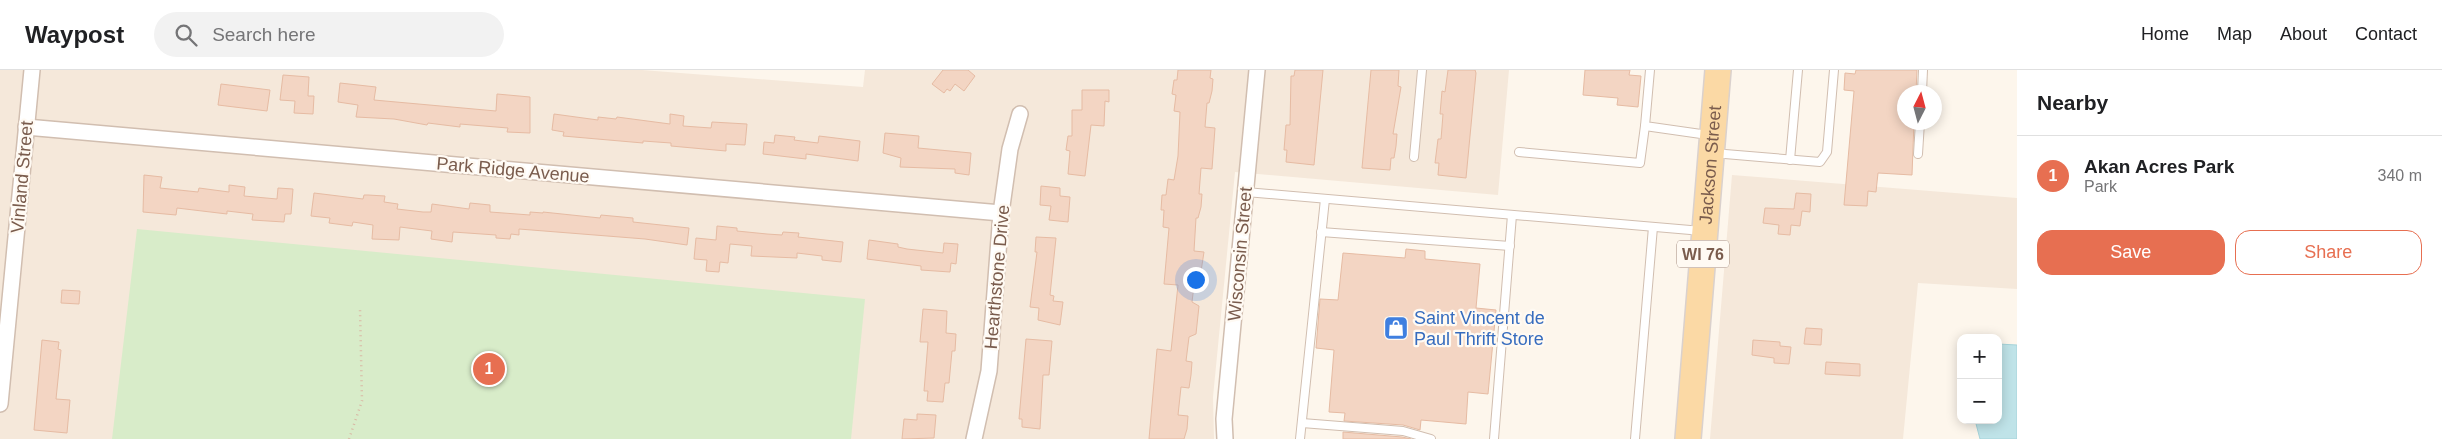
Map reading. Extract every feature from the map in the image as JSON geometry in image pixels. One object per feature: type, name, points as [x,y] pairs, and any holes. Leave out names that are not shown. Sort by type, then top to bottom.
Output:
[{"type":"main road","name":"Jackson Street","points":[[1688,439],[1718,70]]},
{"type":"street","name":"Vinland Street","points":[[0,404],[32,70]]},
{"type":"street","name":"Wisconsin Street","points":[[1225,439],[1224,419],[1257,70]]},
{"type":"street","name":"Hearthstone Drive","points":[[974,439],[989,371],[1001,213],[1010,149],[1020,114]]},
{"type":"street","name":"Park Ridge Avenue","points":[[26,127],[1001,213]]},
{"type":"lane","points":[[1414,157],[1422,70]]},
{"type":"lane","points":[[1519,152],[1640,164],[1650,70]]},
{"type":"lane","points":[[1790,160],[1798,70]]},
{"type":"lane","points":[[1644,126],[1712,144],[1790,160],[1820,162],[1827,152],[1834,70]]},
{"type":"lane","points":[[1922,85],[1923,70]]},
{"type":"lane","points":[[1918,154],[1920,130]]},
{"type":"lane","points":[[1246,192],[1704,232]]},
{"type":"lane","points":[[1300,439],[1325,199]]},
{"type":"lane","points":[[1494,439],[1512,215]]},
{"type":"lane","points":[[1635,439],[1653,227]]},
{"type":"lane","points":[[1321,232],[1510,246]]},
{"type":"lane","points":[[1302,423],[1403,431],[1431,439]]},
{"type":"path","points":[[349,439],[362,401],[363,344],[360,308]]},
{"type":"shaded area","points":[[0,70],[642,70],[863,87],[865,70],[1509,70],[1498,195],[1235,172],[1213,397],[1214,439],[0,439]]},
{"type":"shaded area","points":[[1732,175],[2017,198],[2017,289],[1918,283],[1903,439],[1710,439]]},
{"type":"green space","points":[[137,229],[865,299],[851,439],[112,439]]},
{"type":"water","points":[[2002,344],[2017,345],[2017,439],[1980,439],[1976,424],[2002,424]]},
{"type":"building","points":[[943,70],[968,70],[975,76],[964,91],[955,84],[950,91],[947,89],[944,93],[932,84]]},
{"type":"building","points":[[1178,70],[1211,70],[1210,78],[1213,79],[1212,91],[1209,103],[1207,103],[1205,127],[1215,128],[1212,169],[1201,168],[1199,194],[1202,194],[1201,207],[1198,218],[1196,218],[1194,251],[1204,252],[1200,278],[1195,277],[1192,302],[1199,306],[1196,334],[1189,337],[1186,361],[1192,362],[1189,388],[1181,387],[1178,415],[1188,416],[1187,429],[1184,439],[1149,439],[1157,349],[1171,351],[1178,285],[1164,284],[1169,228],[1163,227],[1164,210],[1161,210],[1162,195],[1166,195],[1168,179],[1174,180],[1178,156],[1180,112],[1174,111],[1176,95],[1172,94]]},
{"type":"building","points":[[1295,70],[1323,70],[1314,165],[1286,162],[1287,150],[1284,150],[1286,125],[1290,125],[1291,76],[1294,76]]},
{"type":"building","points":[[1371,70],[1399,70],[1398,86],[1401,87],[1393,134],[1397,134],[1396,146],[1394,158],[1391,158],[1390,170],[1362,168]]},
{"type":"building","points":[[1448,70],[1475,70],[1476,73],[1466,178],[1438,175],[1439,163],[1435,163],[1438,139],[1441,139],[1443,114],[1440,114],[1442,91],[1445,92]]},
{"type":"building","points":[[1585,70],[1630,70],[1629,75],[1641,76],[1638,107],[1617,105],[1618,98],[1583,95]]},
{"type":"building","points":[[1856,70],[1917,70],[1916,85],[1897,85],[1897,130],[1914,130],[1912,175],[1878,173],[1876,192],[1868,191],[1867,206],[1844,205],[1854,91],[1844,90],[1845,73],[1855,74]]},
{"type":"building","points":[[283,75],[309,77],[308,96],[314,96],[313,114],[294,113],[295,101],[280,100]]},
{"type":"building","points":[[340,83],[376,87],[374,100],[496,111],[497,94],[530,97],[530,133],[507,132],[508,128],[460,124],[460,127],[428,123],[427,125],[394,119],[356,117],[358,105],[338,102]]},
{"type":"building","points":[[221,84],[270,90],[267,111],[218,105]]},
{"type":"building","points":[[1082,90],[1109,90],[1109,102],[1105,101],[1104,126],[1091,125],[1085,176],[1068,174],[1070,151],[1066,150],[1068,136],[1072,136],[1072,110],[1082,110]]},
{"type":"building","points":[[554,114],[598,120],[598,117],[616,119],[617,117],[670,124],[670,114],[684,116],[683,126],[711,128],[712,122],[747,124],[745,145],[726,144],[726,151],[671,146],[671,143],[643,141],[643,143],[563,136],[564,132],[552,130]]},
{"type":"building","points":[[885,133],[919,136],[918,148],[971,153],[969,175],[955,173],[955,169],[900,167],[901,158],[883,153]]},
{"type":"building","points":[[775,135],[795,137],[794,140],[818,143],[819,136],[860,141],[858,161],[806,154],[806,159],[763,154],[764,142],[774,143]]},
{"type":"building","points":[[144,175],[162,177],[160,188],[198,192],[199,188],[229,192],[229,185],[245,187],[244,196],[277,199],[278,188],[293,189],[291,214],[285,214],[284,222],[252,220],[253,214],[227,211],[227,214],[177,208],[176,215],[143,212]]},
{"type":"building","points":[[1041,186],[1060,188],[1060,196],[1070,197],[1068,222],[1049,220],[1051,206],[1040,205]]},
{"type":"building","points":[[314,193],[363,199],[364,195],[385,196],[384,202],[398,204],[397,209],[423,212],[431,212],[432,204],[469,209],[470,203],[490,205],[490,212],[530,215],[530,212],[543,212],[600,218],[601,215],[633,218],[633,222],[689,228],[687,245],[645,239],[519,229],[519,235],[511,234],[510,239],[496,238],[496,235],[453,232],[452,242],[431,239],[432,231],[400,227],[399,240],[372,239],[373,225],[353,222],[352,226],[329,223],[330,218],[311,216]]},
{"type":"building","points":[[1796,193],[1811,194],[1810,212],[1802,211],[1800,226],[1791,225],[1790,235],[1778,234],[1779,225],[1763,223],[1765,208],[1794,209]]},
{"type":"building","points":[[717,226],[737,228],[737,231],[767,234],[799,233],[798,237],[843,242],[841,262],[822,260],[822,256],[797,253],[797,258],[751,256],[752,246],[730,244],[728,263],[720,262],[719,272],[706,271],[707,260],[694,259],[696,238],[716,240]]},
{"type":"building","points":[[1036,237],[1056,238],[1050,295],[1054,296],[1053,301],[1063,302],[1060,325],[1038,320],[1039,308],[1030,307],[1037,252],[1035,252]]},
{"type":"building","points":[[869,240],[898,244],[898,247],[907,249],[943,253],[944,243],[958,244],[956,264],[951,263],[950,272],[921,270],[921,266],[867,259]]},
{"type":"building","name":"Saint Vincent de Paul Thrift Store","points":[[1406,249],[1425,251],[1425,259],[1480,264],[1476,308],[1496,310],[1488,394],[1468,392],[1466,424],[1421,420],[1420,430],[1403,425],[1344,421],[1345,413],[1329,412],[1334,350],[1316,348],[1320,299],[1338,300],[1343,253],[1405,258]]},
{"type":"building","points":[[62,290],[80,291],[79,304],[61,303]]},
{"type":"building","points":[[923,309],[947,311],[946,333],[956,334],[955,351],[952,351],[949,383],[945,383],[943,402],[927,401],[928,391],[924,391],[928,342],[920,342]]},
{"type":"building","points":[[1806,328],[1822,329],[1821,345],[1804,344]]},
{"type":"building","points":[[1026,339],[1052,341],[1049,375],[1043,375],[1040,429],[1022,427],[1022,419],[1019,419]]},
{"type":"building","points":[[42,340],[59,342],[58,349],[61,350],[56,399],[70,400],[67,433],[34,430]]},
{"type":"building","points":[[1753,340],[1780,342],[1780,346],[1791,347],[1789,364],[1774,363],[1774,358],[1752,355]]},
{"type":"building","points":[[1826,362],[1860,364],[1860,376],[1825,374]]},
{"type":"building","points":[[917,414],[936,415],[934,438],[902,439],[904,419],[917,420]]},
{"type":"building","points":[[1343,432],[1402,437],[1411,439],[1343,439]]},
{"type":"place","name":"Saint Vincent de Paul Thrift Store","points":[[1396,328]]},
{"type":"place","name":"Akan Acres Park","points":[[489,369]]}]
